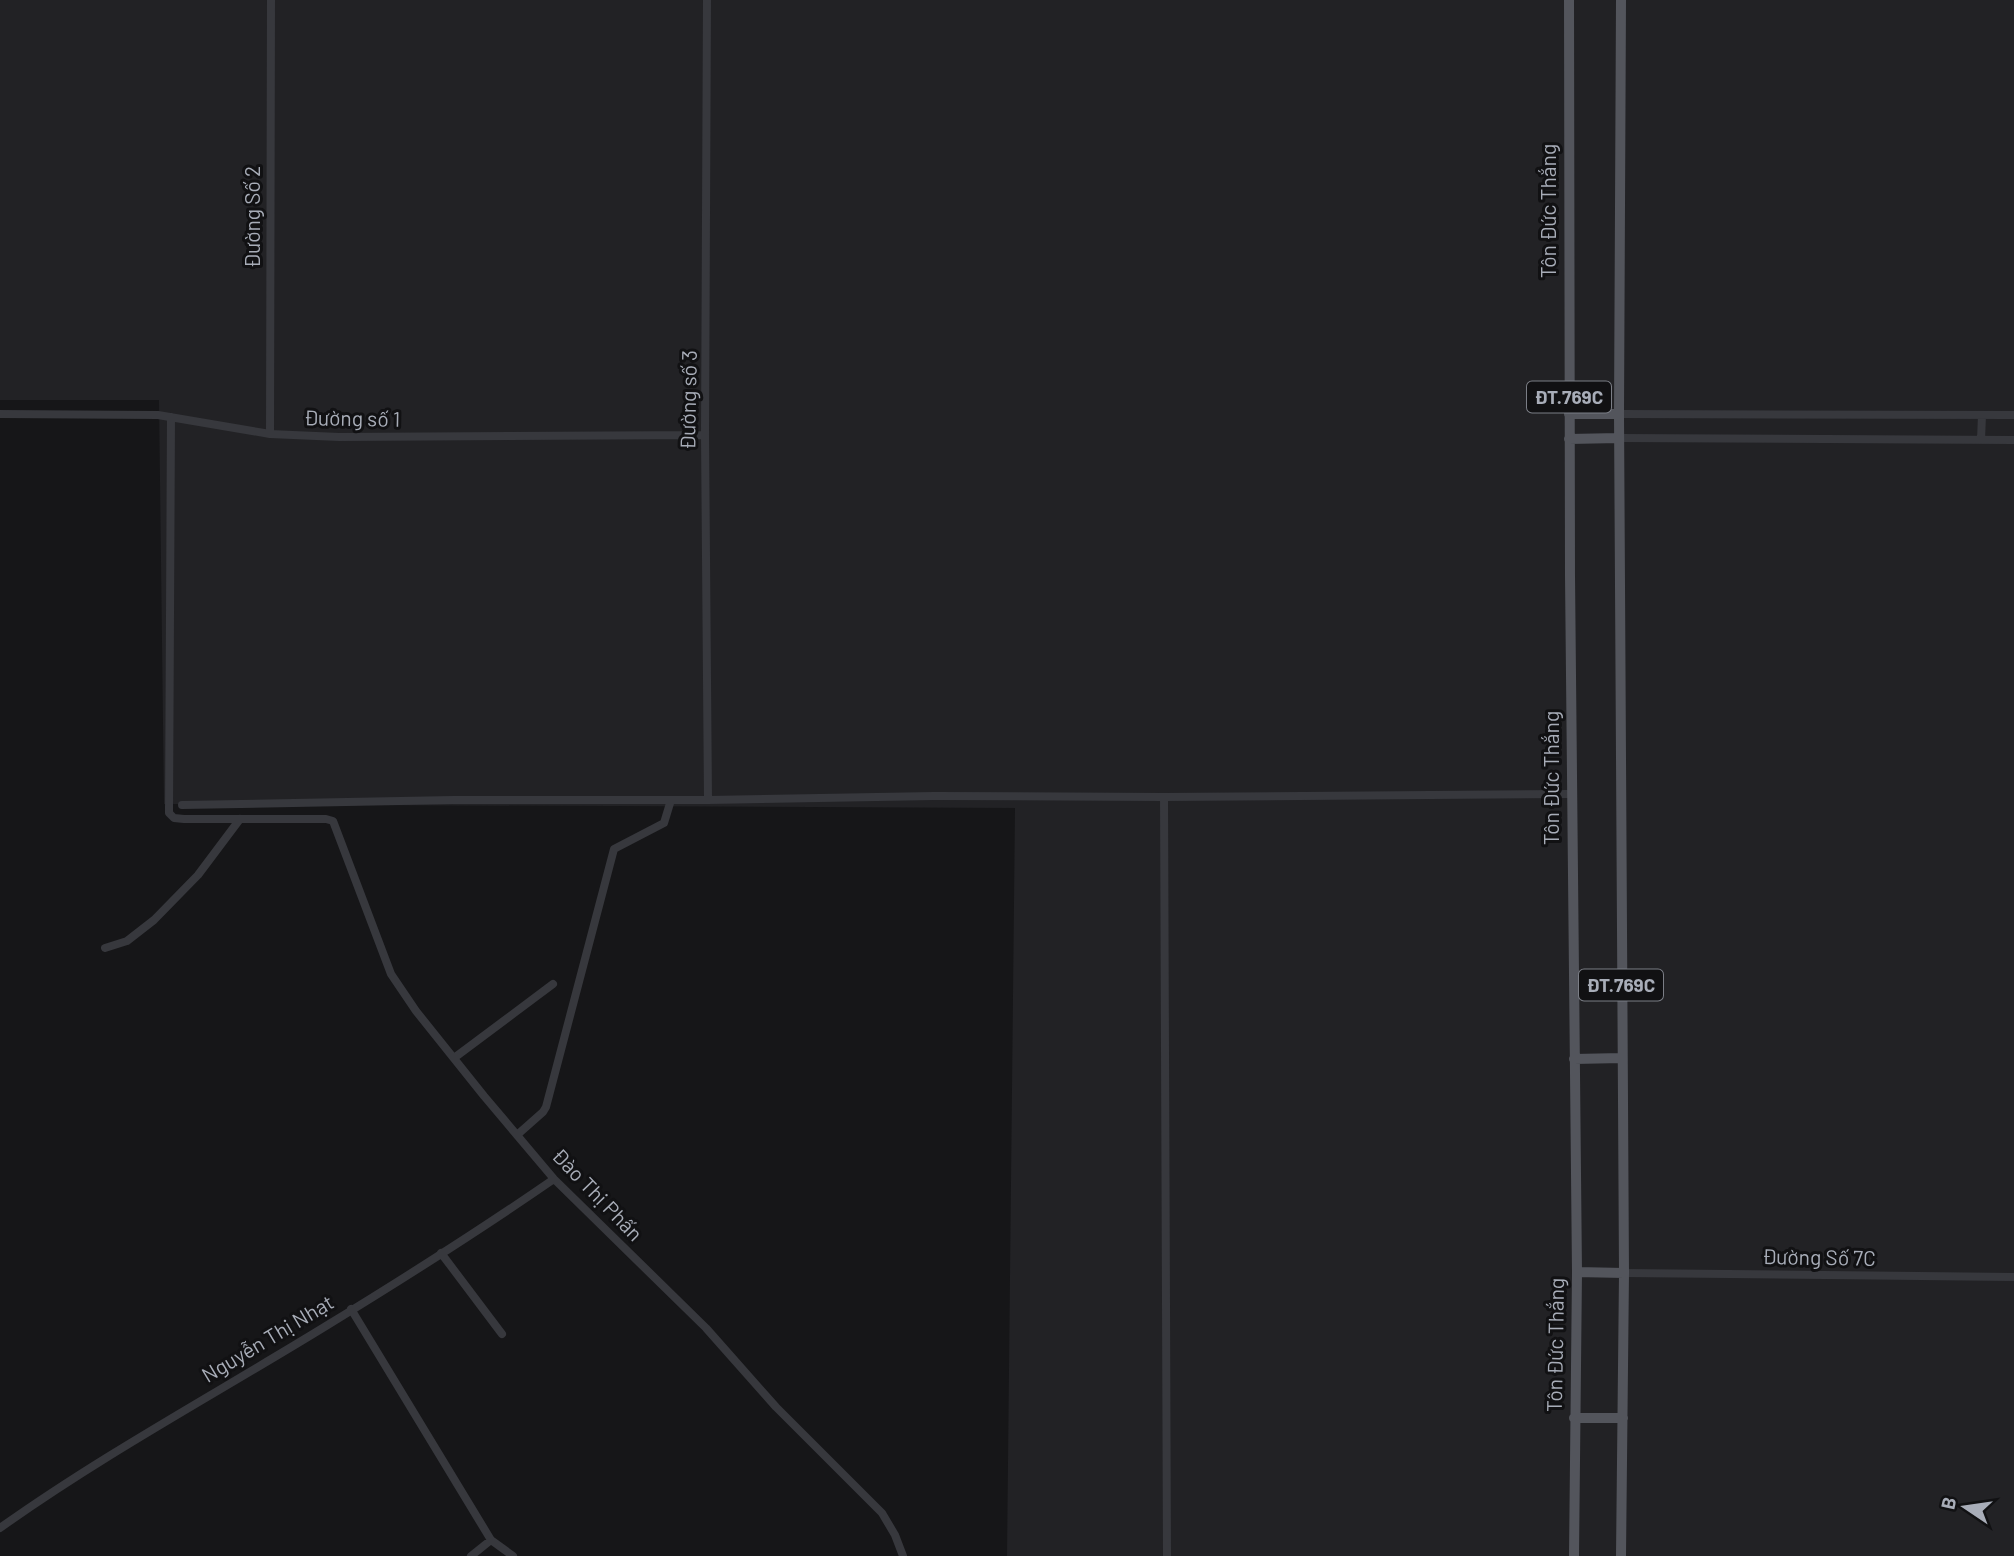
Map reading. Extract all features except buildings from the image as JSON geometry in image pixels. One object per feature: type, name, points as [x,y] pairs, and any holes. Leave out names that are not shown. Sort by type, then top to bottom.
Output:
[{"type":"main road","name":"Tôn Đức Thắng","points":[[1569,0],[1571,794],[1577,1272],[1573,1556]]},
{"type":"main road","name":"ĐT.769C","points":[[1621,0],[1619,438],[1624,1273],[1621,1556]]},
{"type":"main road","points":[[1569,414],[1619,414]]},
{"type":"main road","points":[[1569,439],[1619,438]]},
{"type":"main road","points":[[1574,1059],[1622,1058]]},
{"type":"main road","points":[[1577,1272],[1624,1273]]},
{"type":"main road","points":[[1574,1418],[1623,1418]]},
{"type":"street","name":"Đường Số 2","points":[[270,434],[271,0]]},
{"type":"street","name":"Đường số 3","points":[[707,0],[705,435],[708,800]]},
{"type":"street","name":"Đường số 1","points":[[0,414],[171,417],[270,434],[339,437],[705,435]]},
{"type":"street","points":[[1619,414],[2014,415]]},
{"type":"street","points":[[1980,440],[1982,415]]},
{"type":"street","points":[[171,417],[169,813],[174,818],[184,819],[240,819]]},
{"type":"street","points":[[1619,438],[2014,440]]},
{"type":"street","points":[[182,805],[934,796],[1571,794]]},
{"type":"street","points":[[1164,797],[1167,1556]]},
{"type":"street","points":[[517,1135],[546,1107],[614,849],[664,823],[671,800]]},
{"type":"street","points":[[105,948],[127,941],[154,920],[198,875],[240,819]]},
{"type":"street","name":"Đào Thị Phấn","points":[[240,819],[333,821],[391,974],[409,1001],[554,1179],[706,1328],[776,1407],[882,1513],[904,1556]]},
{"type":"street","points":[[454,1058],[553,984]]},
{"type":"street","name":"Nguyễn Thị Nhạt","points":[[0,1528],[41,1499],[201,1399],[326,1326],[554,1179]]},
{"type":"street","points":[[441,1253],[502,1334]]},
{"type":"street","name":"Đường Số 7C","points":[[1624,1273],[2014,1277]]},
{"type":"street","points":[[351,1309],[491,1539],[513,1556]]},
{"type":"street","points":[[471,1556],[491,1539]]},
{"type":"shaded area","points":[[0,0],[2014,0],[2014,1556],[1007,1556],[1015,808],[164,804],[159,400],[0,400]]}]
